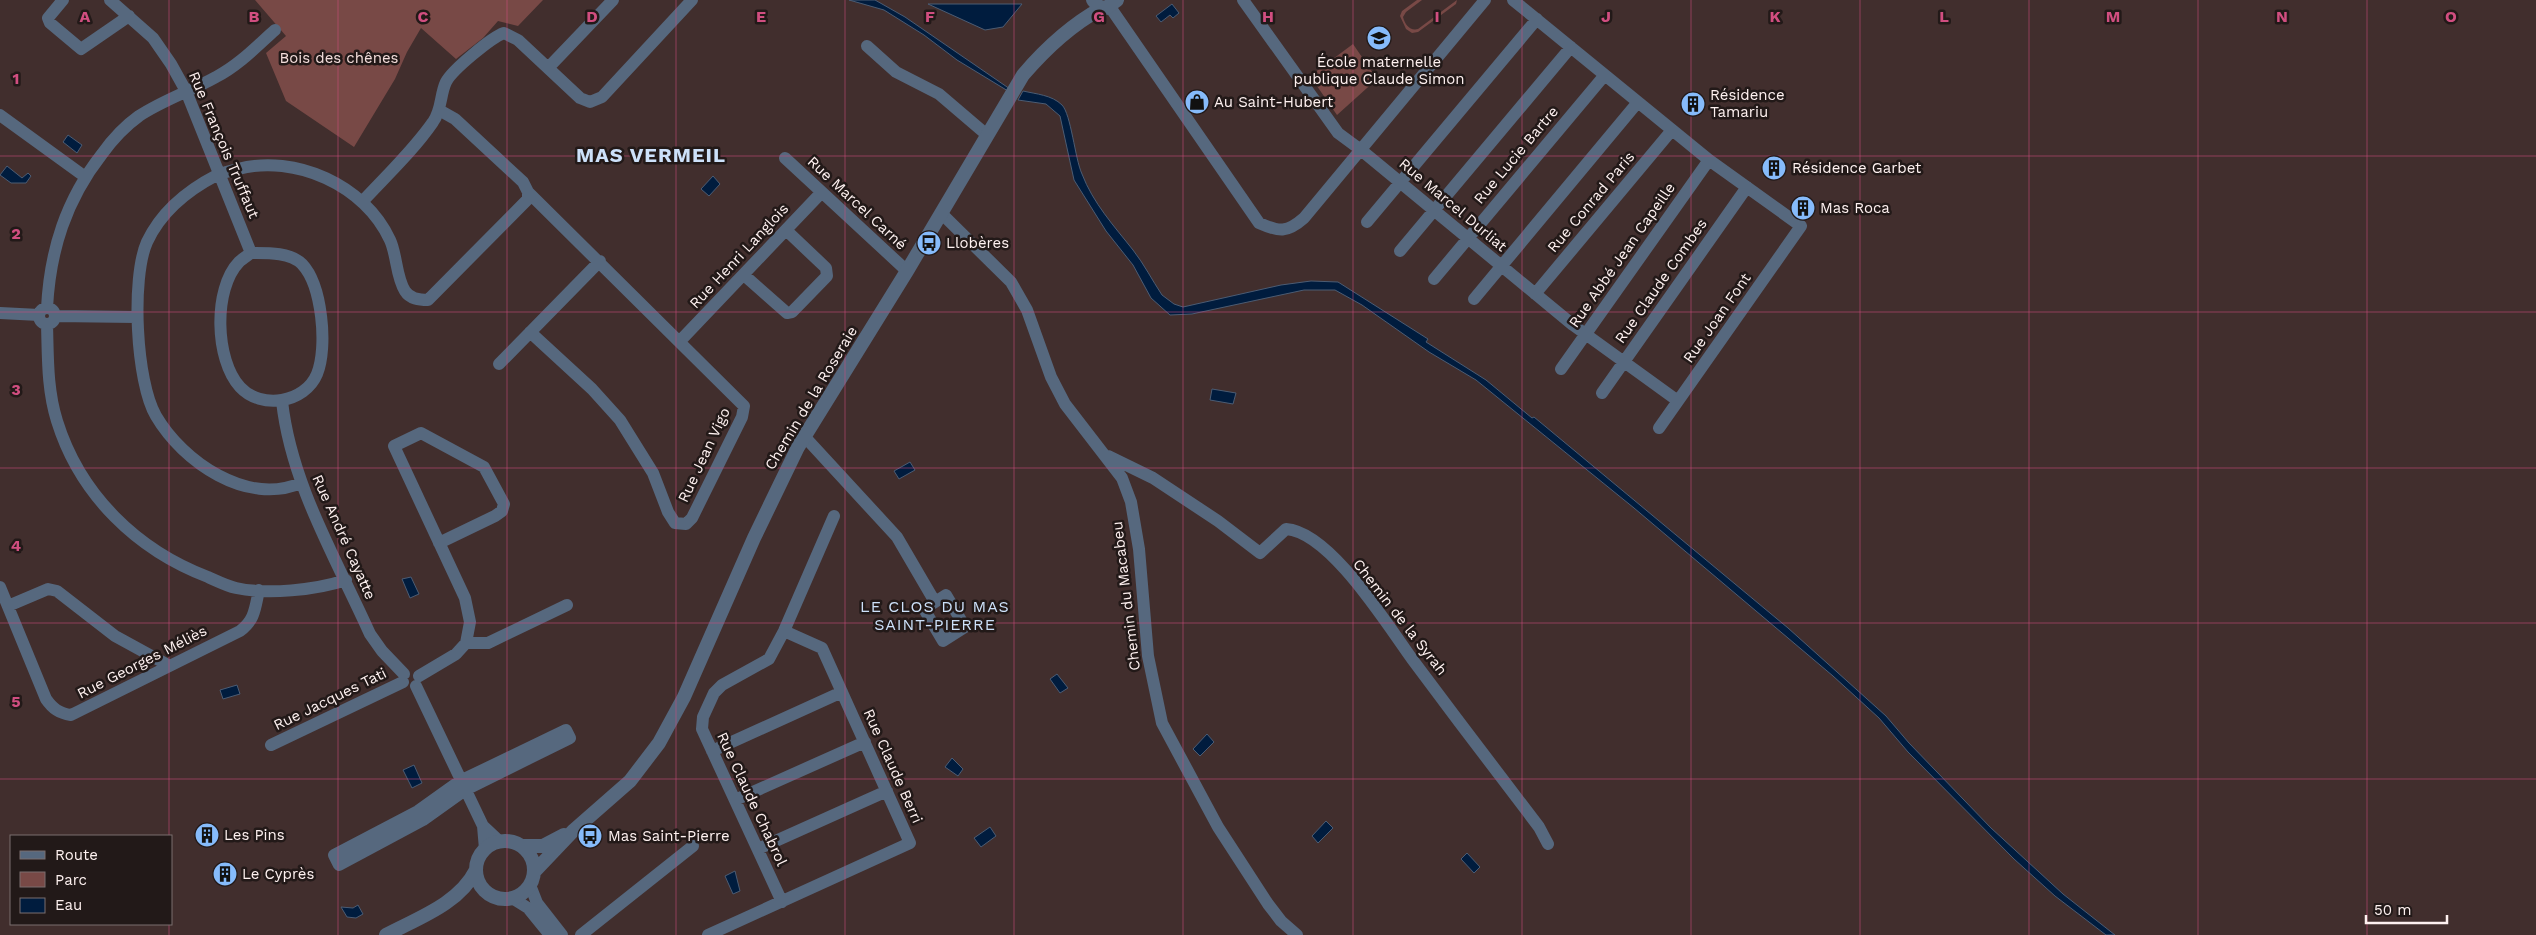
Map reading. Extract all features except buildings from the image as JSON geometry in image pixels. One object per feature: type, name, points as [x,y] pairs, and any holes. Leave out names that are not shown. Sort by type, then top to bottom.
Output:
[{"type":"street","points":[[63,0],[48,18],[50,23],[81,50],[129,16]]},
{"type":"street","name":"Rue François Truffaut","points":[[110,0],[153,38],[172,64],[186,91],[251,253]]},
{"type":"street","points":[[548,68],[612,0]]},
{"type":"street","points":[[362,202],[434,120],[439,110],[446,82],[459,65],[472,57],[494,36],[504,33],[514,37],[580,98],[590,102],[602,97],[692,0]]},
{"type":"street","name":"Rue Marcel Durliat","points":[[1243,0],[1338,133],[1585,335],[1678,401]]},
{"type":"street","points":[[1103,3],[1259,223],[1275,230],[1293,228],[1304,218],[1485,0]]},
{"type":"street","points":[[1513,0],[1709,160],[1747,187]]},
{"type":"street","name":"Chemin de la Roseraie","points":[[532,878],[573,832],[630,781],[659,743],[684,697],[754,538],[804,436],[906,272],[1023,75],[1045,49],[1103,3]]},
{"type":"street","points":[[1367,222],[1537,19]]},
{"type":"street","points":[[275,30],[236,64],[217,77],[186,91],[138,117],[112,140],[84,176],[66,211],[50,268],[47,316],[48,386],[58,423],[75,464],[88,487],[109,513],[134,535],[193,571],[236,588],[259,590],[304,588],[346,580]]},
{"type":"street","points":[[867,46],[896,72],[938,94],[988,135]]},
{"type":"street","points":[[1400,251],[1571,47]]},
{"type":"street","name":"Rue Lucie Bartre","points":[[1434,279],[1604,76]]},
{"type":"street","points":[[1474,299],[1638,102]]},
{"type":"street","name":"Rue Jean Vigo","points":[[439,110],[455,119],[523,182],[528,192],[600,261],[744,406],[742,417],[692,518],[681,525],[674,523],[653,473],[620,420],[592,389],[530,332]]},
{"type":"street","points":[[0,115],[84,176]]},
{"type":"street","name":"Rue Conrad Paris","points":[[1535,294],[1672,130]]},
{"type":"street","name":"Rue Marcel Carné","points":[[785,158],[906,272]]},
{"type":"street","name":"Rue Abbé Jean Capeille","points":[[1561,369],[1709,160]]},
{"type":"street","points":[[301,483],[288,489],[272,490],[240,485],[224,479],[188,455],[155,415],[141,365],[136,317],[141,265],[147,242],[174,204],[193,189],[219,174],[254,165],[276,164],[300,168],[344,189],[362,202],[379,221],[390,241],[404,290],[411,297],[428,300],[528,199],[528,192]]},
{"type":"street","name":"Rue Joan Font","points":[[1659,428],[1801,226],[1747,187]]},
{"type":"street","name":"Rue Claude Combes","points":[[1602,393],[1747,187]]},
{"type":"street","name":"Rue Henri Langlois","points":[[680,341],[821,192]]},
{"type":"street","name":"Chemin du Macabeu","points":[[941,213],[1010,282],[1027,310],[1051,377],[1065,404],[1108,456],[1122,478],[1131,502],[1139,549],[1148,656],[1162,723],[1218,827],[1272,910],[1297,935]]},
{"type":"street","points":[[744,275],[786,313],[792,312],[827,276],[826,268],[786,230]]},
{"type":"street","points":[[272,252],[301,263],[310,276],[317,295],[322,327],[321,357],[317,375],[296,395],[282,401],[264,400],[242,389],[228,369],[220,333],[221,304],[228,280],[238,263],[251,253],[272,252]]},
{"type":"street","points":[[500,364],[600,261]]},
{"type":"street","points":[[0,313],[47,316],[136,317]]},
{"type":"street","name":"Rue André Cayatte","points":[[282,401],[285,434],[301,483],[370,634],[403,678]]},
{"type":"street","points":[[418,681],[456,654],[466,643],[470,622],[465,598],[439,543],[394,446],[421,433],[484,467],[504,504],[502,511],[495,516],[439,543]]},
{"type":"street","points":[[804,436],[897,537],[934,602]]},
{"type":"street","name":"Chemin de la Syrah","points":[[1108,456],[1153,478],[1218,521],[1260,553],[1286,529],[1308,536],[1361,588],[1539,827],[1548,844]]},
{"type":"street","name":"Rue Claude Chabrol","points":[[782,902],[702,729],[702,717],[714,693],[722,685],[769,660],[784,631],[834,516]]},
{"type":"street","name":"Rue Georges Méliès","points":[[0,587],[46,699],[52,707],[62,714],[71,714],[82,710],[168,665],[240,631],[250,624],[256,613],[259,590]]},
{"type":"street","points":[[8,606],[48,590],[57,591],[115,636],[168,665]]},
{"type":"street","points":[[466,643],[488,643],[567,605]]},
{"type":"street","name":"Rue Claude Berri","points":[[708,935],[910,844],[866,742],[822,648],[784,631]]},
{"type":"street","points":[[403,678],[410,670],[418,681],[462,786],[483,826],[499,841]]},
{"type":"street","name":"Rue Jacques Tati","points":[[271,745],[403,678]]},
{"type":"street","points":[[712,751],[842,692]]},
{"type":"street","points":[[462,786],[334,855],[339,865],[422,820],[462,786],[570,738],[566,730],[462,786]]},
{"type":"street","points":[[735,800],[866,742]]},
{"type":"street","points":[[758,849],[887,791]]},
{"type":"street","points":[[483,826],[484,849]]},
{"type":"street","name":"Chemin de la Roseraie","points":[[523,846],[543,846],[573,832]]},
{"type":"street","points":[[386,935],[453,899],[469,884],[476,870],[479,856],[484,849],[499,841],[516,842],[523,846],[530,854],[536,903],[562,935]]},
{"type":"street","points":[[581,935],[693,846]]},
{"type":"street","points":[[476,870],[478,881],[489,894]]},
{"type":"street","points":[[453,899],[489,894],[504,899],[512,898],[519,896],[532,878]]},
{"type":"street","points":[[512,898],[528,908],[550,935]]},
{"type":"green space","name":"Bois des chênes","points":[[255,0],[543,0],[518,26],[498,21],[483,38],[456,59],[421,28],[407,52],[395,79],[354,147],[286,101],[266,53],[286,36]]},
{"type":"green space","points":[[1417,0],[1422,0],[1406,12],[1403,17],[1408,27],[1413,29],[1418,29],[1457,0],[1456,4],[1418,32],[1412,33],[1406,29],[1400,16],[1402,11]]},
{"type":"green space","points":[[1353,44],[1377,79],[1337,115],[1310,76]]},
{"type":"water","points":[[849,0],[875,0],[905,17],[1010,89],[1008,91],[957,60],[924,35],[884,10]]},
{"type":"water","points":[[928,4],[1022,4],[1003,27],[985,30]]},
{"type":"water","points":[[1172,4],[1179,13],[1173,18],[1170,15],[1161,22],[1156,16]]},
{"type":"water","points":[[1023,91],[1049,97],[1062,105],[1068,117],[1080,167],[1092,195],[1111,223],[1137,255],[1162,295],[1174,304],[1183,307],[1281,285],[1311,281],[1338,282],[1428,339],[1426,342],[1486,380],[1532,418],[1534,417],[1788,628],[1886,716],[1909,743],[1991,828],[2063,894],[2115,935],[2106,935],[2055,896],[2014,859],[1908,752],[1879,718],[1833,676],[1634,508],[1476,380],[1429,352],[1362,305],[1335,290],[1304,290],[1192,314],[1170,315],[1151,298],[1133,265],[1106,231],[1074,180],[1060,116],[1046,104],[1018,100]]},
{"type":"water","points":[[68,135],[82,145],[77,153],[63,142]]},
{"type":"water","points":[[7,166],[22,178],[28,173],[31,176],[26,183],[11,183],[0,175]]},
{"type":"water","points":[[713,176],[720,184],[709,196],[701,189]]},
{"type":"water","points":[[1212,389],[1236,393],[1233,404],[1210,400]]},
{"type":"water","points":[[910,462],[915,470],[899,479],[894,471]]},
{"type":"water","points":[[411,577],[419,594],[410,598],[402,579]]},
{"type":"water","points":[[1057,674],[1068,688],[1060,693],[1050,679]]},
{"type":"water","points":[[237,685],[240,694],[223,699],[220,690]]},
{"type":"water","points":[[1207,734],[1214,742],[1200,756],[1193,749]]},
{"type":"water","points":[[952,758],[963,769],[958,776],[945,767]]},
{"type":"water","points":[[414,765],[422,783],[412,788],[403,770]]},
{"type":"water","points":[[1326,821],[1333,828],[1318,843],[1312,836]]},
{"type":"water","points":[[990,827],[996,836],[981,847],[974,838]]},
{"type":"water","points":[[1467,853],[1480,867],[1474,873],[1461,859]]},
{"type":"water","points":[[735,871],[740,891],[733,894],[725,876]]},
{"type":"water","points":[[358,905],[363,914],[356,918],[347,917],[341,907],[353,908]]},
{"type":"place","name":"École maternelle publique Claude Simon","points":[[1379,38]]},
{"type":"place","name":"Au Saint-Hubert","points":[[1197,102]]},
{"type":"place","name":"Résidence Tamariu","points":[[1693,104]]},
{"type":"place","name":"Résidence Garbet","points":[[1774,168]]},
{"type":"place","name":"Mas Roca","points":[[1803,208]]},
{"type":"place","name":"Llobères","points":[[929,243]]},
{"type":"place","name":"Les Pins","points":[[207,835]]},
{"type":"place","name":"Mas Saint-Pierre","points":[[590,836]]},
{"type":"place","name":"Le Cyprès","points":[[225,874]]},
{"type":"district","name":"MAS VERMEIL","points":[[651,155]]},
{"type":"district","name":"LE CLOS DU MAS SAINT-PIERRE","points":[[935,615]]}]
